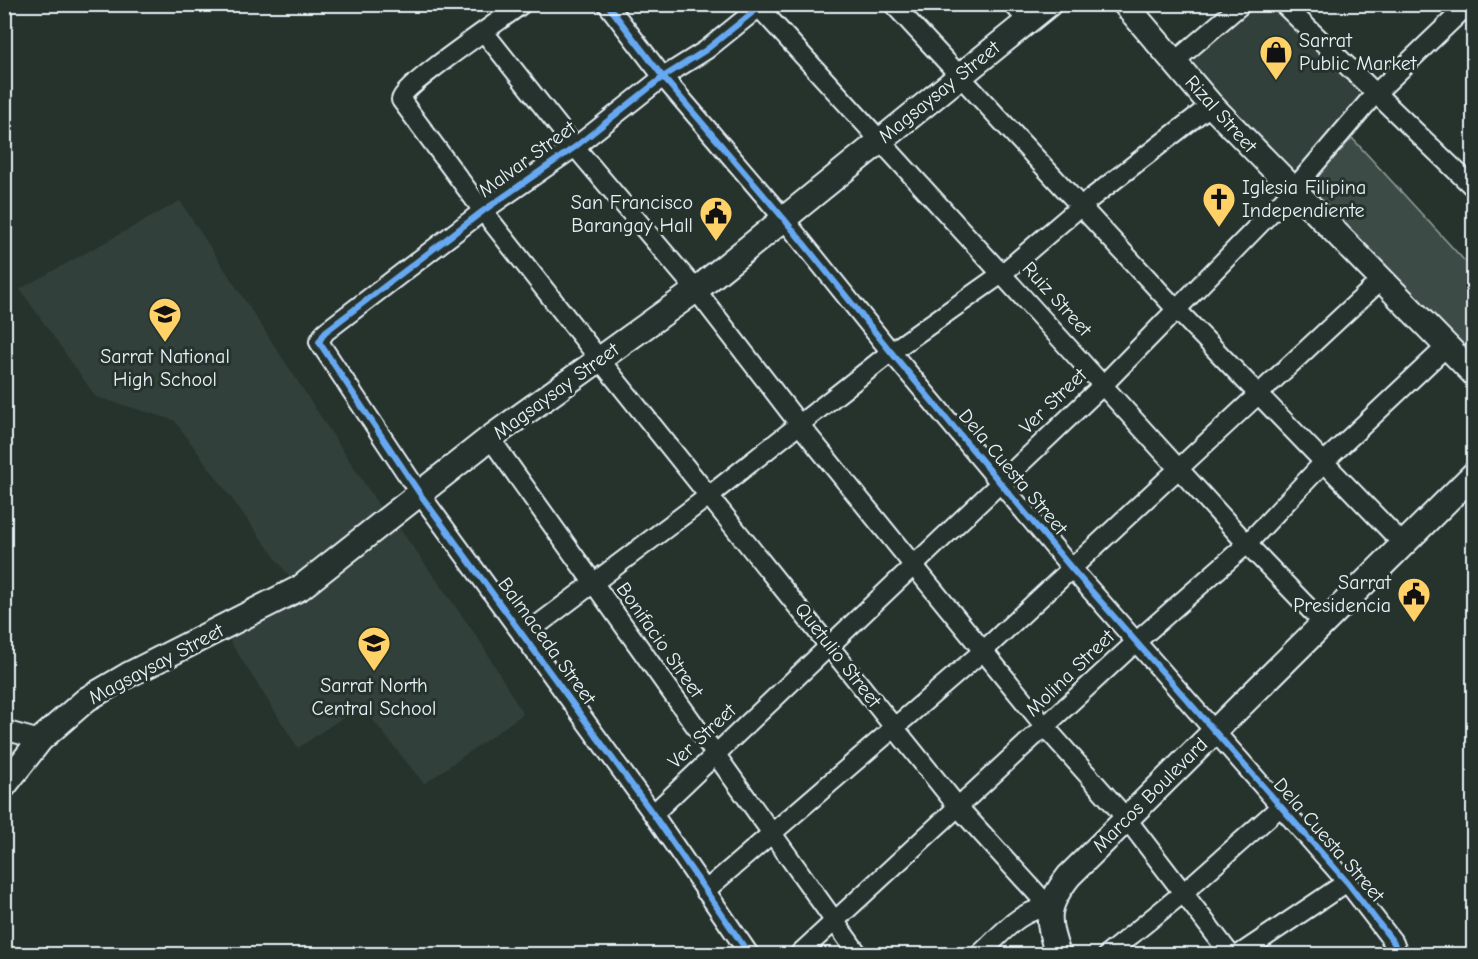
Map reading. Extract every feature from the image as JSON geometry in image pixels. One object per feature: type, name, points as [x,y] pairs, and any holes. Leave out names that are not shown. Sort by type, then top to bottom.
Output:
[{"type":"main road","name":"Magsaysay Street","points":[[4,786],[40,740],[103,689],[300,588],[490,438],[696,290],[959,74],[1020,12],[1048,4]]},
{"type":"main road","name":"Rizal Street","points":[[1125,4],[1211,105],[1292,191],[1473,374]]},
{"type":"main road","name":"Marcos Boulevard","points":[[1050,908],[1053,896],[1069,876],[1473,474]]},
{"type":"main road","points":[[1050,908],[1049,926],[1058,954]]},
{"type":"street","points":[[522,4],[484,32],[575,147],[696,290],[799,424],[983,651],[1126,819],[1230,954]]},
{"type":"street","name":"Dela Cuesta Street","points":[[608,4],[663,77],[784,219],[891,352],[1073,570],[1347,882],[1394,943],[1398,954]]},
{"type":"street","points":[[893,4],[1176,309],[1403,544]]},
{"type":"street","points":[[1174,62],[1242,4]]},
{"type":"street","points":[[1283,4],[1374,95],[1473,188]]},
{"type":"street","name":"Ver Street","points":[[653,814],[1103,385],[1292,191],[1374,95],[1469,4]]},
{"type":"street","name":"Malvar Street","points":[[320,347],[319,342],[325,332],[483,211],[575,147],[663,77],[706,50],[759,6]]},
{"type":"street","name":"Ruiz Street","points":[[759,6],[1247,544],[1324,624]]},
{"type":"street","name":"Quetulio Street","points":[[484,32],[430,70],[401,97],[483,211],[600,360],[831,645],[958,807],[1050,908]]},
{"type":"street","points":[[523,636],[710,495],[891,352],[1003,273],[1081,206],[1211,105]]},
{"type":"street","points":[[705,891],[896,728],[1073,570],[1181,470],[1258,393],[1382,280]]},
{"type":"street","name":"Molina Street","points":[[799,954],[1047,728],[1137,642],[1247,544],[1324,462],[1447,346]]},
{"type":"street","name":"Balmaceda Street","points":[[320,347],[420,494],[653,814],[749,954]]},
{"type":"street","name":"Bonifacio Street","points":[[490,438],[714,756],[858,954]]},
{"type":"street","points":[[4,730],[40,740]]},
{"type":"street","points":[[1108,954],[1183,893],[1280,807]]},
{"type":"street","points":[[1240,954],[1347,882]]},
{"type":"street","points":[[980,954],[1025,913],[1035,908],[1050,908]]},
{"type":"shaded area","name":"Sarrat Public Market","points":[[1252,5],[1271,5],[1364,99],[1291,173],[1189,63]]},
{"type":"shaded area","points":[[1352,138],[1473,270],[1473,358],[1304,190]]},
{"type":"shaded area","name":"Sarrat National High School","points":[[180,201],[383,512],[294,583],[174,420],[96,397],[20,289]]},
{"type":"shaded area","name":"Sarrat North Central School","points":[[397,525],[478,638],[523,714],[424,784],[361,705],[298,748],[228,638],[313,591]]},
{"type":"cycle path","points":[[607,4],[663,77],[784,219],[891,352],[1073,570],[1347,882],[1394,943],[1398,954]]},
{"type":"cycle path","points":[[749,954],[653,814],[420,494],[319,342],[325,332],[483,211],[575,147],[663,77],[706,50],[763,4]]},
{"type":"place","name":"Sarrat Public Market","points":[[1276,81]]},
{"type":"place","name":"Iglesia Filipina Independiente","points":[[1219,228]]},
{"type":"place","name":"San Francisco Barangay Hall","points":[[716,242]]},
{"type":"place","name":"Sarrat National High School","points":[[165,343]]},
{"type":"place","name":"Sarrat Presidencia","points":[[1414,623]]},
{"type":"place","name":"Sarrat North Central School","points":[[374,672]]}]
